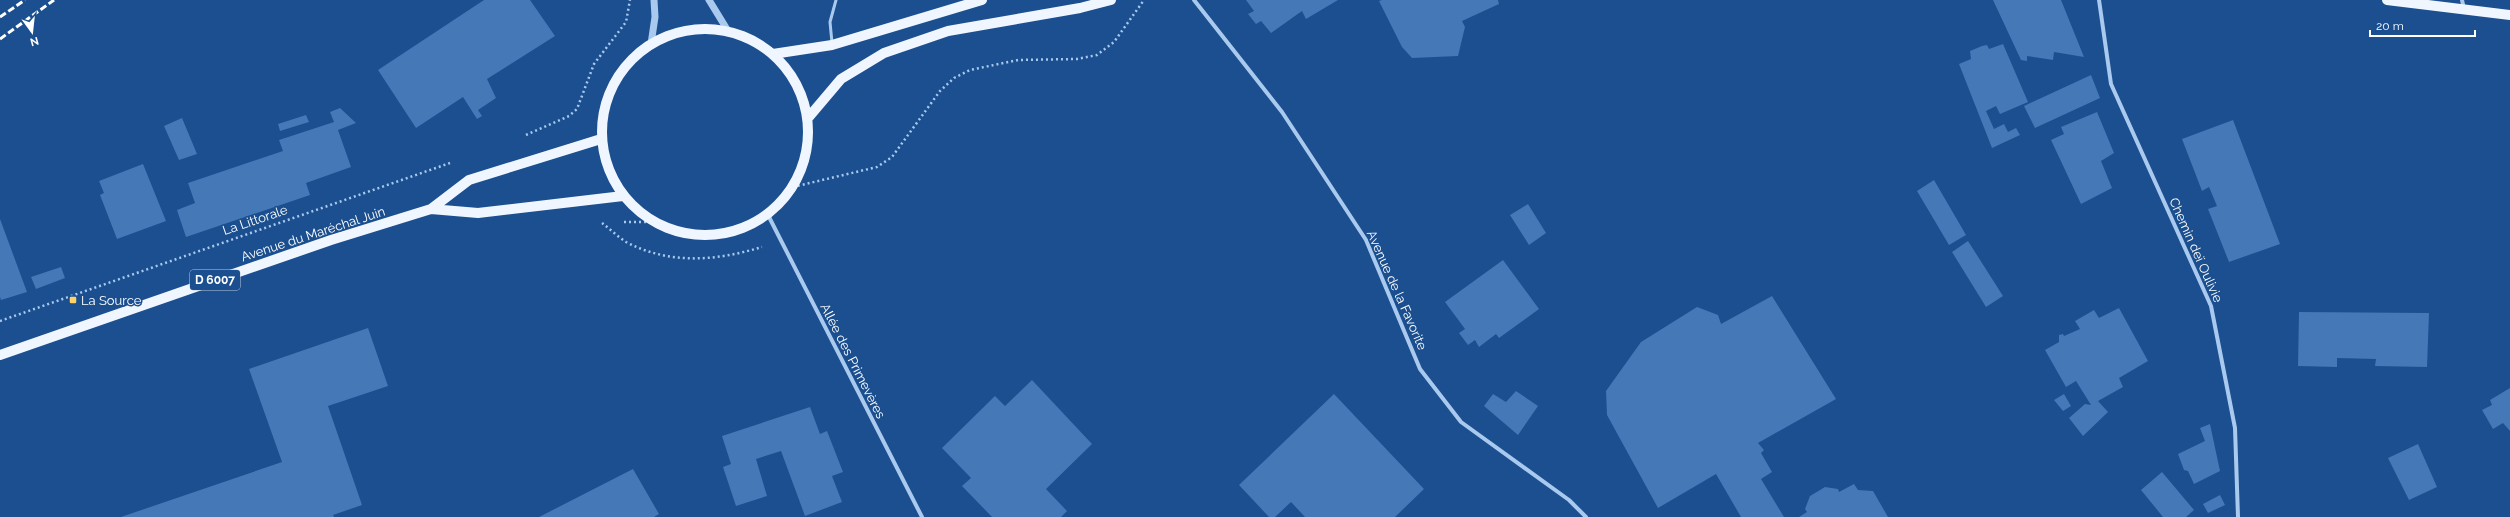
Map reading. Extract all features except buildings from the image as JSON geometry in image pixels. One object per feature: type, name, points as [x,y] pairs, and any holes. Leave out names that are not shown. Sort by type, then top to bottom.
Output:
[{"type":"main road","points":[[774,54],[832,45],[982,0]]},
{"type":"main road","points":[[808,118],[841,79],[884,53],[948,31],[1111,0]]},
{"type":"main road","points":[[2387,0],[2510,16]]},
{"type":"main road","points":[[698,29],[728,31],[750,39],[774,54],[790,73],[802,95],[808,118],[808,146],[801,172],[793,187],[768,215],[740,230],[708,236],[676,232],[654,222],[623,196],[608,169],[601,139],[604,111],[613,85],[629,62],[651,44],[674,34],[698,29]]},
{"type":"main road","name":"Avenue du Maréchal Juin","points":[[0,355],[332,240],[431,209],[469,180],[601,139]]},
{"type":"main road","name":"Avenue du Maréchal Juin","points":[[431,209],[478,213],[623,196]]},
{"type":"street","points":[[651,44],[655,17],[654,0]]},
{"type":"street","points":[[709,0],[728,31]]},
{"type":"street","name":"Avenue de la Favorite","points":[[1194,0],[1282,112],[1366,240],[1420,369],[1461,422],[1569,500],[1586,517]]},
{"type":"street","name":"Chemin deï Oulivie","points":[[2099,0],[2111,84],[2211,306],[2235,428],[2238,517]]},
{"type":"street","points":[[2462,0],[2464,11]]},
{"type":"street","name":"Allée des Primevères","points":[[768,215],[922,517]]},
{"type":"lane","points":[[832,45],[830,22],[836,0]]},
{"type":"path","points":[[524,136],[569,116],[577,109],[594,64],[626,22],[630,0]]},
{"type":"path","points":[[793,187],[877,167],[892,157],[940,91],[954,78],[970,70],[1018,60],[1077,59],[1097,55],[1114,42],[1144,0]]},
{"type":"path","name":"La Littorale","points":[[0,321],[458,160]]},
{"type":"path","points":[[608,221],[600,221],[625,241],[653,252],[692,260],[722,258],[780,241]]},
{"type":"path","points":[[616,221],[654,222]]},
{"type":"railway","points":[[0,17],[25,0]]},
{"type":"railway","points":[[0,39],[54,0]]},
{"type":"place","name":"La Source","points":[[73,300]]}]
